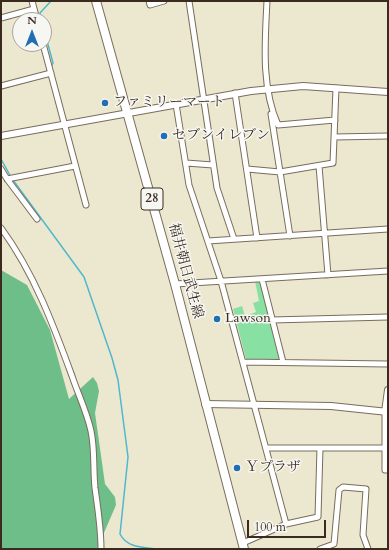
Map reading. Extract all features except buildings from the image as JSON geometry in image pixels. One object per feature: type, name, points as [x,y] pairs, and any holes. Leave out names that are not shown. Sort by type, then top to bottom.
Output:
[{"type":"main road","name":"福井朝日武生線","points":[[96,1],[176,284],[205,404],[243,546]]},
{"type":"street","points":[[32,1],[35,12]]},
{"type":"street","points":[[149,1],[150,5],[164,1]]},
{"type":"street","points":[[188,1],[217,188],[234,239]]},
{"type":"street","points":[[267,1],[265,49],[268,89],[290,236]]},
{"type":"street","points":[[1,18],[34,9]]},
{"type":"street","points":[[45,52],[66,125],[75,166],[86,205]]},
{"type":"street","points":[[1,86],[51,73]]},
{"type":"street","points":[[1,136],[128,114],[235,93],[268,89],[303,86],[388,92]]},
{"type":"street","points":[[247,169],[280,172],[333,163],[336,88]]},
{"type":"street","points":[[235,93],[257,238]]},
{"type":"street","points":[[176,104],[189,185],[222,282],[286,524]]},
{"type":"street","points":[[270,107],[278,125],[335,120]]},
{"type":"street","points":[[334,137],[388,136]]},
{"type":"street","points":[[186,163],[213,165]]},
{"type":"street","points":[[7,179],[75,166]]},
{"type":"street","points":[[319,166],[328,274]]},
{"type":"street","points":[[1,169],[37,219]]},
{"type":"street","points":[[1,228],[32,276],[53,323],[86,413],[91,431],[94,452],[95,488],[101,528],[101,549]]},
{"type":"street","points":[[208,241],[388,229]]},
{"type":"street","points":[[176,284],[388,271]]},
{"type":"street","points":[[262,279],[283,362]]},
{"type":"street","points":[[272,320],[388,317]]},
{"type":"street","points":[[242,362],[388,364]]},
{"type":"street","points":[[388,390],[385,448],[385,470],[388,470]]},
{"type":"street","points":[[205,404],[331,406],[386,412]]},
{"type":"street","points":[[266,448],[385,448]]},
{"type":"street","points":[[243,546],[286,524],[318,517],[320,448]]},
{"type":"street","points":[[320,549],[334,544],[339,490],[343,487],[366,489],[363,535],[368,549]]},
{"type":"green space","points":[[1,270],[27,285],[50,330],[69,399],[93,377],[97,383],[99,391],[95,413],[105,484],[115,497],[116,505],[97,549],[1,549]]},
{"type":"green space","points":[[255,281],[260,281],[279,360],[246,359],[233,309],[242,306],[245,316],[256,312],[253,303],[259,301]]},
{"type":"waterway","points":[[41,12],[51,1]]},
{"type":"waterway","points":[[50,52],[53,63],[51,67]]},
{"type":"waterway","points":[[1,89],[47,76]]},
{"type":"waterway","points":[[1,159],[11,177]]},
{"type":"waterway","points":[[13,180],[84,277],[118,380],[128,457],[120,534],[123,539],[131,544],[157,549]]},
{"type":"place","name":"ファミリーマート","points":[[105,103]]},
{"type":"place","name":"セブンイレブン","points":[[164,136]]},
{"type":"place","name":"Lawson","points":[[217,319]]},
{"type":"place","name":"Ｙプラザ","points":[[237,468]]}]
